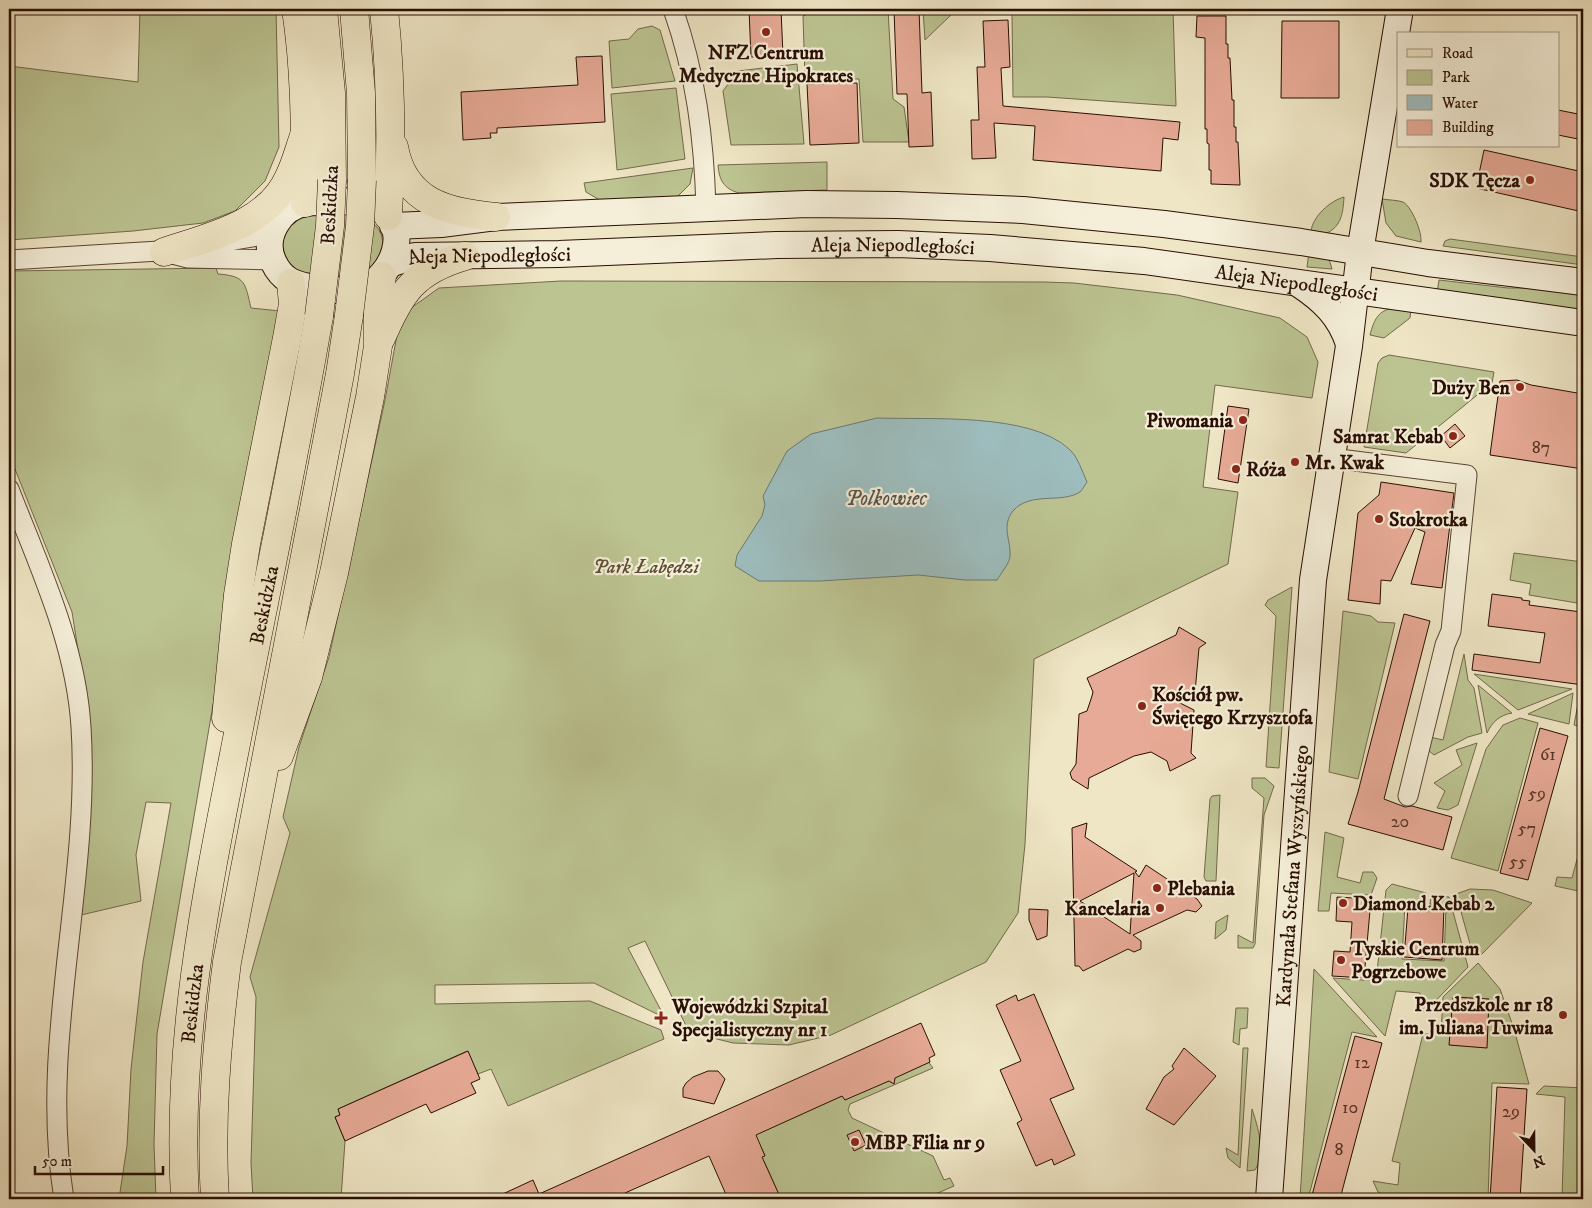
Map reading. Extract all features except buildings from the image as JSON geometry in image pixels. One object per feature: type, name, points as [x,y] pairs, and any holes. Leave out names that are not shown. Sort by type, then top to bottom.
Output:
[{"type":"main road","points":[[296,9],[304,75],[306,130],[305,203]]},
{"type":"main road","name":"Beskidzka","points":[[185,1199],[184,1104],[186,1034],[195,962],[221,818],[319,316],[330,226],[332,180],[331,93],[323,9]]},
{"type":"main road","name":"Beskidzka","points":[[215,1199],[214,1105],[217,1038],[226,962],[350,316],[360,226],[362,180],[361,93],[354,9]]},
{"type":"main road","points":[[384,9],[389,60],[392,130],[391,221]]},
{"type":"main road","points":[[164,252],[236,226],[268,204],[281,191],[289,178],[306,130]]},
{"type":"main road","points":[[392,130],[395,151],[407,179],[429,201],[453,211],[496,217]]},
{"type":"main road","points":[[378,346],[394,310],[419,277],[443,262],[465,256]]},
{"type":"main road","points":[[252,825],[308,677],[334,573],[370,397],[378,346],[378,298],[387,269]]},
{"type":"main road","points":[[221,818],[229,674],[238,596],[293,304],[291,283]]},
{"type":"street","points":[[673,9],[685,44],[697,97],[706,208]]},
{"type":"street","name":"Kardynała Stefana Wyszyńskiego","points":[[1269,1199],[1314,580],[1330,458],[1349,346],[1360,252],[1400,9]]},
{"type":"street","name":"Aleja Niepodległości","points":[[1321,246],[1344,229],[1370,189]]},
{"type":"street","name":"Kardynała Stefana Wyszyńskiego","points":[[1370,189],[1375,224],[1383,239],[1428,263]]},
{"type":"street","points":[[359,202],[379,208],[391,221],[395,244],[387,269],[360,288],[350,290],[291,283],[285,279],[272,260],[269,245],[270,234],[281,217],[305,203],[359,202]]},
{"type":"street","points":[[777,245],[788,230],[788,223],[780,205]]},
{"type":"street","name":"Aleja Niepodległości","points":[[391,221],[442,224],[496,217],[780,205],[898,205],[1039,211],[1164,224],[1428,263],[1583,282]]},
{"type":"street","points":[[9,260],[164,252],[270,234]]},
{"type":"street","name":"Aleja Niepodległości","points":[[387,269],[415,256],[465,256],[777,245],[898,244],[1009,249],[1144,261],[1211,272],[1296,282],[1393,298],[1583,323]]},
{"type":"street","points":[[164,252],[188,258],[272,260]]},
{"type":"street","name":"Kardynała Stefana Wyszyńskiego","points":[[1296,282],[1319,298],[1335,314],[1344,326],[1349,346]]},
{"type":"street","name":"Aleja Niepodległości","points":[[1349,346],[1370,311],[1381,303],[1393,298]]},
{"type":"street","points":[[1330,458],[1467,476],[1451,631],[1445,645],[1408,796]]},
{"type":"street","points":[[9,490],[55,606],[71,659],[81,726],[82,793],[56,1102],[60,1176],[64,1199]]},
{"type":"green space","points":[[140,9],[276,9],[279,147],[265,181],[235,211],[203,223],[133,231],[9,240],[9,66],[138,82]]},
{"type":"green space","points":[[819,9],[888,9],[893,99],[904,107],[909,142],[863,142],[859,79],[805,79],[803,16]]},
{"type":"green space","points":[[923,9],[951,9],[952,14],[925,40]]},
{"type":"green space","points":[[1015,9],[1173,9],[1176,106],[1047,97],[1013,97],[1012,13]]},
{"type":"green space","points":[[652,26],[660,30],[675,81],[612,88],[609,41],[629,39],[638,29]]},
{"type":"green space","points":[[797,64],[804,144],[731,145],[723,91],[738,71]]},
{"type":"green space","points":[[676,88],[685,159],[617,170],[611,94]]},
{"type":"green space","points":[[827,162],[827,190],[739,193],[723,183],[718,165]]},
{"type":"green space","points":[[693,168],[690,184],[676,198],[603,202],[586,192],[584,183]]},
{"type":"green space","points":[[1344,197],[1342,215],[1337,225],[1328,233],[1321,235],[1311,231],[1312,225],[1323,210],[1333,202]]},
{"type":"green space","points":[[1382,199],[1401,201],[1410,209],[1420,232],[1421,242],[1396,236],[1386,223]]},
{"type":"green space","points":[[311,214],[345,214],[368,220],[376,226],[381,235],[383,247],[379,260],[367,271],[354,276],[314,276],[297,272],[288,264],[285,258],[282,245],[283,238],[293,221]]},
{"type":"green space","points":[[1450,239],[1583,257],[1583,265],[1443,246],[1445,241]]},
{"type":"green space","points":[[1309,252],[1329,259],[1332,269],[1307,267]]},
{"type":"green space","points":[[216,268],[218,274],[234,277],[243,282],[251,308],[280,311],[157,1034],[154,1144],[156,1199],[119,1199],[127,1146],[131,1069],[143,962],[171,803],[146,802],[136,855],[141,901],[81,915],[86,701],[72,612],[9,454],[9,271]]},
{"type":"green space","points":[[1439,280],[1508,288],[1568,288],[1583,290],[1583,317],[1437,293]]},
{"type":"green space","name":"Park Łabędzi","points":[[561,281],[1074,283],[1177,295],[1280,318],[1307,337],[1318,362],[1312,398],[1215,385],[1203,487],[1238,492],[1228,564],[1034,659],[1025,844],[1018,913],[986,962],[831,1035],[789,1045],[733,1043],[689,1032],[645,941],[628,948],[665,1018],[594,983],[435,985],[435,1004],[590,1001],[661,1030],[664,1039],[508,1106],[491,1069],[478,1074],[467,1051],[338,1109],[340,1115],[335,1117],[345,1141],[341,1199],[253,1199],[251,1163],[256,997],[250,977],[290,833],[283,817],[299,747],[329,657],[385,400],[397,335],[411,308],[439,288]]},
{"type":"green space","points":[[1394,308],[1411,309],[1410,318],[1384,338],[1370,335],[1380,313]]},
{"type":"green space","points":[[1389,355],[1494,372],[1492,383],[1406,453],[1364,447],[1378,363],[1382,358]]},
{"type":"green space","points":[[1514,553],[1583,562],[1583,604],[1529,595],[1531,584],[1510,580]]},
{"type":"green space","points":[[1292,587],[1279,768],[1266,767],[1276,616],[1265,605],[1268,600]]},
{"type":"green space","points":[[1343,611],[1371,616],[1378,622],[1395,623],[1358,779],[1329,772]]},
{"type":"green space","points":[[1464,654],[1468,680],[1474,688],[1482,733],[1468,737],[1434,755],[1428,750],[1430,737],[1443,740]]},
{"type":"green space","points":[[1474,674],[1572,689],[1518,710]]},
{"type":"green space","points":[[1478,685],[1512,713],[1504,715],[1497,720],[1487,733]]},
{"type":"green space","points":[[1573,693],[1569,724],[1528,714]]},
{"type":"green space","points":[[1580,693],[1583,693],[1583,727],[1574,725]]},
{"type":"green space","points":[[1520,718],[1538,723],[1498,871],[1451,858],[1486,749],[1503,725]]},
{"type":"green space","points":[[1477,743],[1458,805],[1448,810],[1437,808],[1445,791],[1434,783],[1462,765],[1456,750]]},
{"type":"green space","points":[[1252,778],[1265,778],[1274,786],[1264,815],[1255,944],[1253,948],[1238,948],[1238,935],[1253,943],[1264,798],[1252,788]]},
{"type":"green space","points":[[1220,795],[1216,881],[1206,881],[1204,877],[1210,799],[1212,796]]},
{"type":"green space","points":[[1325,832],[1344,838],[1337,877],[1360,883],[1363,872],[1373,872],[1377,878],[1371,895],[1331,893],[1329,911],[1318,911]]},
{"type":"green space","points":[[1583,837],[1583,892],[1555,886],[1557,877],[1572,878]]},
{"type":"green space","points":[[1392,884],[1426,893],[1424,904],[1405,904],[1402,959],[1444,961],[1446,906],[1430,904],[1431,895],[1449,897],[1468,967],[1425,1012],[1422,1011],[1420,993],[1396,991],[1385,1036],[1333,978],[1376,981],[1386,890]]},
{"type":"green space","points":[[1470,889],[1493,890],[1532,903],[1479,957],[1472,951],[1456,894]]},
{"type":"green space","points":[[1228,915],[1226,930],[1215,939],[1216,922]]},
{"type":"green space","points":[[1478,963],[1500,989],[1514,1029],[1529,1084],[1492,1083],[1488,1199],[1390,1199],[1378,1192],[1373,1181],[1398,1185],[1400,1163],[1392,1161],[1423,1034],[1441,1034],[1443,997]]},
{"type":"green space","points":[[1314,969],[1377,1037],[1352,1032],[1308,1199],[1300,1199]]},
{"type":"green space","points":[[1236,1008],[1248,1008],[1247,1028],[1240,1029],[1239,1045],[1233,1042]]},
{"type":"green space","points":[[1243,1048],[1248,1048],[1240,1168],[1228,1158],[1226,1148],[1238,1155]]},
{"type":"green space","points":[[924,1056],[933,1068],[850,1104],[848,1110],[852,1118],[933,1156],[944,1180],[950,1178],[954,1186],[924,1199],[781,1199],[764,1161],[755,1160],[765,1155],[753,1136],[842,1096],[845,1100]]},
{"type":"green space","points":[[1544,1086],[1583,1088],[1583,1199],[1562,1199],[1565,1097],[1536,1094]]},
{"type":"green space","points":[[1252,1109],[1260,1140],[1260,1156],[1255,1170],[1247,1171]]},
{"type":"water","name":"Polkowiec","points":[[877,418],[978,420],[1004,423],[1029,429],[1051,437],[1069,449],[1077,460],[1087,482],[1080,492],[1073,495],[1028,501],[1013,511],[1009,517],[1007,528],[1010,559],[997,580],[965,580],[918,575],[820,581],[759,581],[735,566],[737,555],[762,516],[765,505],[763,496],[787,451],[811,434]]},
{"type":"place","name":"NFZ Centrum Medyczne Hipokrates","points":[[766,32]]},
{"type":"place","name":"SDK Tęcza","points":[[1530,180]]},
{"type":"place","name":"Duży Ben","points":[[1520,387]]},
{"type":"place","name":"Piwomania","points":[[1243,420]]},
{"type":"place","name":"Samrat Kebab","points":[[1453,436]]},
{"type":"place","name":"Mr. Kwak","points":[[1295,462]]},
{"type":"place","name":"Róża","points":[[1236,469]]},
{"type":"place","name":"Stokrotka","points":[[1379,519]]},
{"type":"place","name":"Kościół pw. Świętego Krzysztofa","points":[[1142,706]]},
{"type":"place","name":"Plebania","points":[[1157,888]]},
{"type":"place","name":"Diamond Kebab 2","points":[[1343,903]]},
{"type":"place","name":"Kancelaria","points":[[1160,908]]},
{"type":"place","name":"Tyskie Centrum Pogrzebowe","points":[[1341,960]]},
{"type":"place","name":"Przedszkole nr 18 im. Juliana Tuwima","points":[[1563,1015]]},
{"type":"place","name":"Wojewódzki Szpital Specjalistyczny nr 1","points":[[661,1018]]},
{"type":"place","name":"MBP Filia nr 9","points":[[855,1142]]}]
